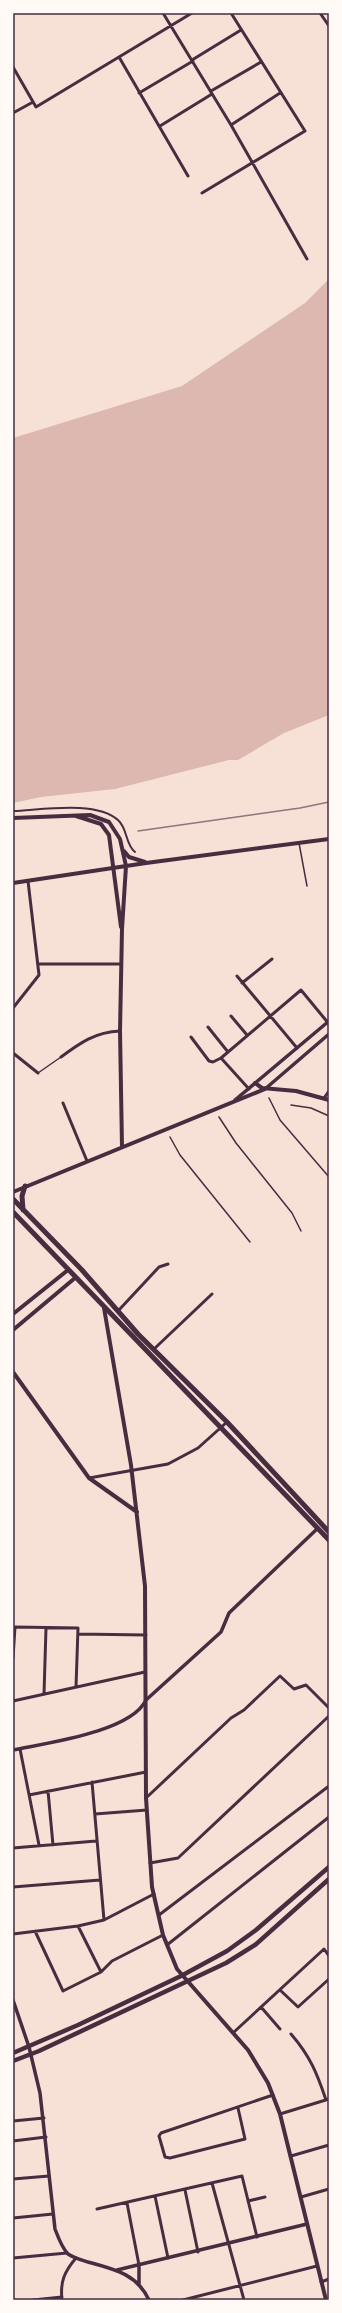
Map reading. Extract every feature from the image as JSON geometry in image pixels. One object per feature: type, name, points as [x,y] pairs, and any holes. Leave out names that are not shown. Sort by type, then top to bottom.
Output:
[{"type":"highway","points":[[23,1210],[22,1196],[25,1186]]},
{"type":"highway","points":[[13,1199],[88,1277],[153,1349],[227,1422],[329,1532]]},
{"type":"highway","points":[[13,1212],[329,1540]]},
{"type":"highway","points":[[68,1270],[76,1270],[88,1277]]},
{"type":"main road","points":[[69,815],[95,821],[106,829],[111,840],[118,914],[122,930]]},
{"type":"main road","points":[[13,818],[90,815],[106,820],[118,834],[123,849],[126,866],[122,930],[120,1030],[122,1147]]},
{"type":"main road","points":[[13,883],[146,863],[329,839]]},
{"type":"main road","points":[[123,849],[129,857],[146,863]]},
{"type":"main road","points":[[255,1083],[266,1089],[296,1091],[329,1100]]},
{"type":"main road","points":[[13,1192],[266,1089]]},
{"type":"main road","points":[[13,1314],[68,1270]]},
{"type":"main road","points":[[13,1330],[75,1278]]},
{"type":"main road","points":[[104,1308],[132,1471],[144,1586],[146,1634],[146,1798],[150,1864],[154,1894],[163,1935],[182,1976],[234,2032],[255,2061],[273,2095],[280,2114],[291,2156],[326,2300]]},
{"type":"main road","points":[[13,1372],[89,1478],[137,1512]]},
{"type":"main road","points":[[13,2053],[78,2025],[182,1976],[248,1937],[329,1867]]},
{"type":"main road","points":[[13,2061],[187,1983],[226,1963],[254,1945],[329,1879]]},
{"type":"main road","points":[[120,2005],[123,2012]]},
{"type":"main road","points":[[78,2025],[81,2031]]},
{"type":"street","points":[[163,13],[231,126],[308,259]]},
{"type":"street","points":[[13,66],[36,107],[192,13]]},
{"type":"street","points":[[202,193],[305,131],[231,13]]},
{"type":"street","points":[[320,13],[329,26]]},
{"type":"street","points":[[139,93],[241,30]]},
{"type":"street","points":[[119,57],[188,176]]},
{"type":"street","points":[[160,126],[261,62]]},
{"type":"street","points":[[231,126],[280,93]]},
{"type":"street","points":[[13,113],[33,102]]},
{"type":"street","points":[[13,811],[75,808],[101,811],[113,816],[121,823],[130,847],[135,852]]},
{"type":"street","points":[[13,1008],[39,975],[28,881]]},
{"type":"street","points":[[242,983],[272,959]]},
{"type":"street","points":[[38,964],[121,964]]},
{"type":"street","points":[[237,976],[297,1048]]},
{"type":"street","points":[[191,1037],[209,1061],[213,1062],[221,1058],[301,990],[328,1022],[233,1102]]},
{"type":"street","points":[[231,1016],[247,1035]]},
{"type":"street","points":[[208,1027],[228,1052]]},
{"type":"street","points":[[61,1057],[88,1038],[104,1032],[120,1030]]},
{"type":"street","points":[[266,1089],[329,1034]]},
{"type":"street","points":[[13,1053],[38,1073]]},
{"type":"street","points":[[221,1058],[249,1089]]},
{"type":"street","points":[[324,1098],[329,1091]]},
{"type":"street","points":[[63,1103],[87,1161]]},
{"type":"street","points":[[118,1311],[159,1267],[168,1264]]},
{"type":"street","points":[[153,1349],[212,1294]]},
{"type":"street","points":[[89,1478],[168,1464],[182,1458],[209,1439],[227,1422]]},
{"type":"street","points":[[13,1750],[101,1731],[142,1707],[146,1700],[221,1632],[229,1613],[318,1528]]},
{"type":"street","points":[[13,1658],[15,1627],[78,1628],[76,1687]]},
{"type":"street","points":[[44,1694],[46,1628]]},
{"type":"street","points":[[78,1634],[146,1634]]},
{"type":"street","points":[[13,1701],[146,1672]]},
{"type":"street","points":[[146,1798],[231,1718],[244,1710],[280,1676],[294,1689],[306,1686],[329,1708]]},
{"type":"street","points":[[150,1864],[178,1858],[329,1716]]},
{"type":"street","points":[[20,1749],[39,1845]]},
{"type":"street","points":[[29,1795],[48,1790],[146,1772]]},
{"type":"street","points":[[92,1782],[104,1920]]},
{"type":"street","points":[[159,1915],[329,1786]]},
{"type":"street","points":[[48,1790],[53,1845]]},
{"type":"street","points":[[95,1814],[147,1810]]},
{"type":"street","points":[[167,1945],[329,1817]]},
{"type":"street","points":[[13,1848],[96,1841]]},
{"type":"street","points":[[13,1887],[100,1880]]},
{"type":"street","points":[[13,1934],[78,1926],[104,1920],[154,1894]]},
{"type":"street","points":[[78,1926],[101,1972]]},
{"type":"street","points":[[35,1931],[63,1990],[101,1972],[112,1961],[163,1935]]},
{"type":"street","points":[[234,2032],[324,1949],[329,1956]]},
{"type":"street","points":[[280,1990],[298,2007],[329,1979]]},
{"type":"street","points":[[13,2000],[31,2054],[44,2118],[55,2229],[67,2253]]},
{"type":"street","points":[[261,2007],[280,2029]]},
{"type":"street","points":[[280,2114],[327,2099],[317,2070],[292,2034]]},
{"type":"street","points":[[238,2108],[245,2139],[170,2158],[165,2157],[159,2136],[161,2133],[273,2095]]},
{"type":"street","points":[[13,2121],[44,2118]]},
{"type":"street","points":[[13,2141],[46,2137]]},
{"type":"street","points":[[291,2156],[329,2145]]},
{"type":"street","points":[[13,2179],[49,2176]]},
{"type":"street","points":[[97,2209],[242,2176],[257,2237]]},
{"type":"street","points":[[212,2183],[244,2300]]},
{"type":"street","points":[[301,2197],[329,2189]]},
{"type":"street","points":[[185,2190],[198,2252]]},
{"type":"street","points":[[155,2196],[168,2258]]},
{"type":"street","points":[[248,2201],[264,2197]]},
{"type":"street","points":[[127,2203],[139,2265],[139,2284]]},
{"type":"street","points":[[13,2218],[53,2214]]},
{"type":"street","points":[[116,2270],[198,2252],[307,2224]]},
{"type":"street","points":[[13,2258],[67,2253],[76,2258],[128,2275],[139,2284],[149,2300]]},
{"type":"street","points":[[33,2300],[62,2298],[62,2279],[67,2269],[76,2258]]},
{"type":"street","points":[[183,2300],[317,2266]]},
{"type":"street","points":[[321,2282],[329,2279]]},
{"type":"lane","points":[[299,843],[307,886]]},
{"type":"lane","points":[[38,1073],[61,1057]]},
{"type":"lane","points":[[270,1098],[280,1120],[329,1177]]},
{"type":"lane","points":[[291,1104],[311,1108],[329,1116]]},
{"type":"lane","points":[[219,1117],[236,1143],[292,1213],[301,1231]]},
{"type":"lane","points":[[170,1137],[180,1155],[250,1242]]},
{"type":"shaded area","points":[[329,279],[329,715],[284,733],[238,760],[229,760],[115,789],[41,797],[13,803],[13,438],[182,386],[305,303]]},
{"type":"railway","points":[[138,831],[300,808],[329,802]]}]
